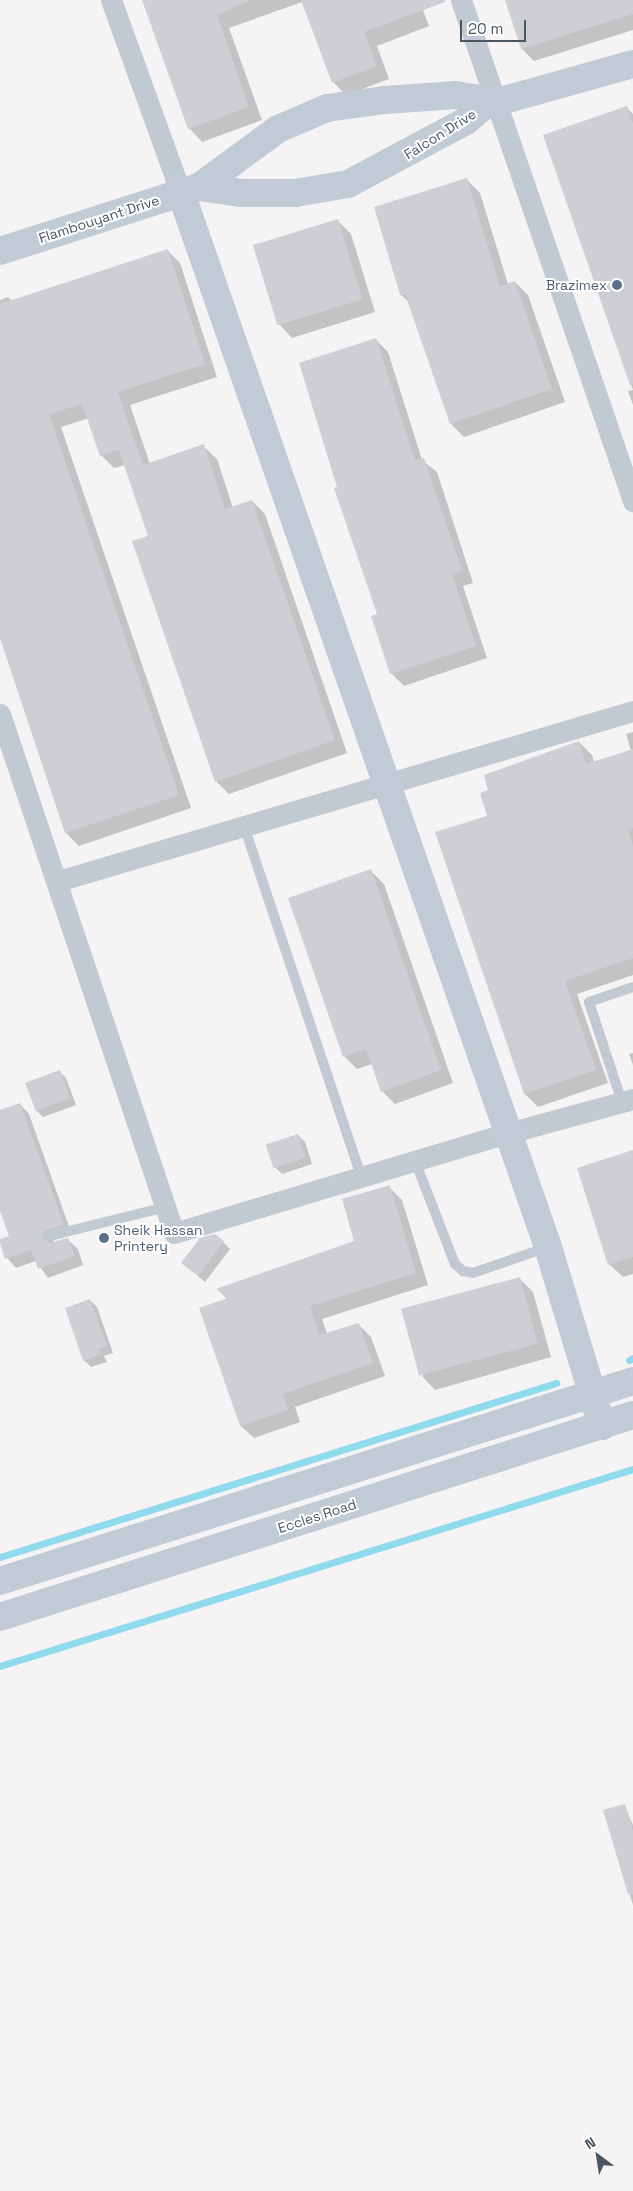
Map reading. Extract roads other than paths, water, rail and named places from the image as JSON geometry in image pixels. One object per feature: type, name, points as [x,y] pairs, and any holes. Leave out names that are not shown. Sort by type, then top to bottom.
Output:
[{"type":"street","points":[[111,0],[190,190],[385,784],[548,1247],[602,1426]]},
{"type":"street","points":[[461,0],[493,101],[633,500]]},
{"type":"street","name":"Falcon Drive","points":[[190,190],[241,193],[295,193],[348,184],[466,121],[493,101],[633,64]]},
{"type":"street","name":"Falcon Drive","points":[[190,190],[278,128],[326,108],[385,100],[456,95],[493,101]]},
{"type":"street","name":"Flambouyant Drive","points":[[0,251],[190,190]]},
{"type":"street","points":[[58,881],[633,711]]},
{"type":"street","points":[[0,714],[58,881],[174,1233],[508,1133],[628,1101]]},
{"type":"street","points":[[0,1581],[633,1381]]},
{"type":"street","name":"Eccles Road","points":[[0,1617],[633,1415]]},
{"type":"lane","points":[[244,826],[361,1176]]},
{"type":"lane","points":[[628,1101],[589,1002],[633,987]]},
{"type":"lane","points":[[415,1161],[455,1264],[463,1271],[474,1273],[548,1247]]},
{"type":"lane","points":[[49,1236],[166,1207]]},
{"type":"waterway","points":[[629,1360],[633,1358]]},
{"type":"waterway","points":[[0,1557],[556,1383]]},
{"type":"waterway","points":[[0,1666],[633,1469]]},
{"type":"place","name":"Brazimex","points":[[617,285]]},
{"type":"place","name":"Sheik Hassan Printery","points":[[104,1238]]}]
